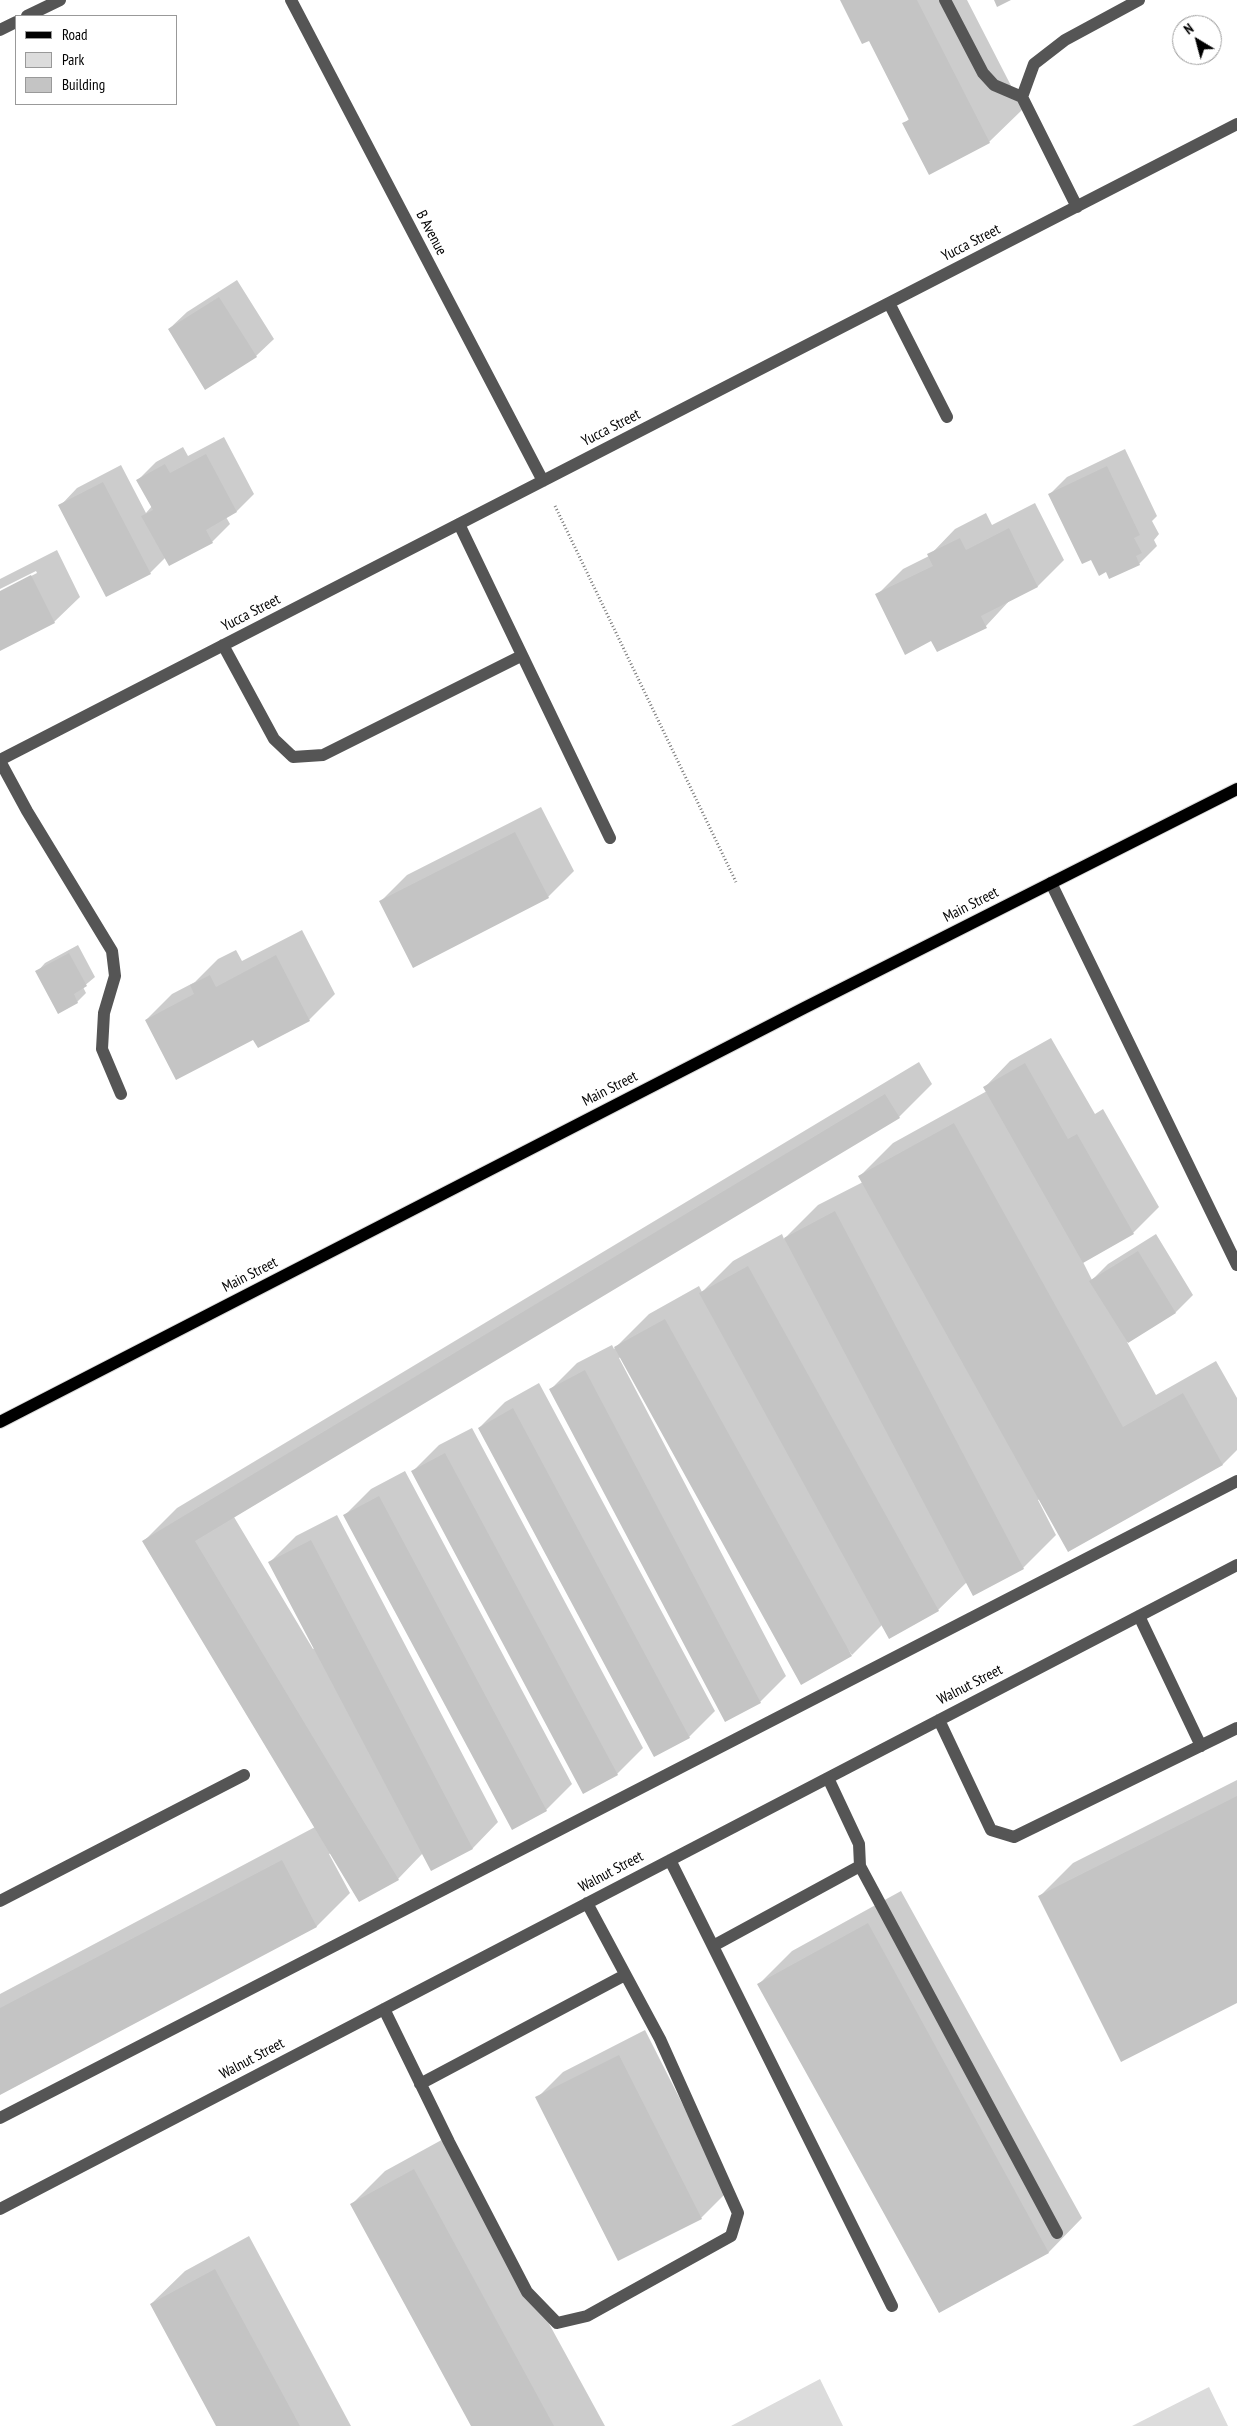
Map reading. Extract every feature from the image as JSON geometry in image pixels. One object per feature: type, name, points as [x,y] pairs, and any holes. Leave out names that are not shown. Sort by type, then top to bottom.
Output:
[{"type":"main road","name":"Main Street","points":[[0,1422],[804,1008],[1237,789]]},
{"type":"street","points":[[29,15],[60,0]]},
{"type":"street","name":"B Avenue","points":[[291,0],[543,481]]},
{"type":"street","points":[[945,0],[983,72],[994,85],[1022,96],[1077,207]]},
{"type":"street","points":[[1022,96],[1034,64],[1065,40],[1138,0]]},
{"type":"street","points":[[0,30],[15,22]]},
{"type":"street","name":"Yucca Street","points":[[0,761],[1237,124]]},
{"type":"street","points":[[889,303],[947,417]]},
{"type":"street","points":[[459,524],[610,838]]},
{"type":"street","points":[[223,645],[274,739],[293,758],[323,755],[521,656]]},
{"type":"street","points":[[0,761],[27,811],[112,951],[115,976],[104,1013],[102,1049],[121,1094]]},
{"type":"street","points":[[1051,884],[1237,1265]]},
{"type":"street","points":[[0,2118],[1237,1481]]},
{"type":"street","name":"Walnut Street","points":[[0,2208],[1237,1565]]},
{"type":"street","points":[[1139,1616],[1201,1746]]},
{"type":"street","points":[[939,1720],[991,1830],[1014,1838],[1237,1728]]},
{"type":"street","points":[[0,1900],[244,1776]]},
{"type":"street","points":[[828,1778],[858,1844],[860,1866],[1057,2233]]},
{"type":"street","points":[[670,1860],[892,2306]]},
{"type":"street","points":[[713,1946],[860,1866]]},
{"type":"street","points":[[384,2009],[420,2084],[527,2292],[556,2323],[587,2316],[731,2236],[738,2213],[660,2039],[586,1903]]},
{"type":"street","points":[[420,2084],[625,1975]]},
{"type":"path","points":[[543,481],[736,882]]},
{"type":"green space","points":[[820,2379],[843,2426],[731,2426]]},
{"type":"green space","points":[[1209,2387],[1228,2426],[1132,2426]]},
{"type":"building","points":[[840,0],[917,0],[990,143],[929,175],[902,123],[909,120],[869,41],[862,44]]},
{"type":"building","points":[[994,0],[1011,0],[997,7]]},
{"type":"building","points":[[219,297],[257,357],[205,390],[168,329]]},
{"type":"building","points":[[206,454],[237,512],[206,530],[213,543],[169,566],[141,516],[153,510],[136,480],[165,464],[170,473]]},
{"type":"building","points":[[1107,466],[1140,535],[1134,538],[1142,553],[1136,556],[1140,565],[1109,579],[1106,572],[1099,576],[1091,560],[1082,564],[1048,494]]},
{"type":"building","points":[[103,482],[151,574],[106,597],[58,505]]},
{"type":"building","points":[[1009,528],[1038,587],[981,616],[987,628],[937,652],[931,641],[905,655],[875,594],[933,566],[927,554],[960,538],[966,550]]},
{"type":"building","points":[[31,575],[55,623],[0,651],[0,591]]},
{"type":"building","points":[[515,832],[549,898],[413,968],[379,901]]},
{"type":"building","points":[[69,953],[87,986],[74,994],[78,1003],[58,1014],[35,971]]},
{"type":"building","points":[[276,955],[310,1021],[258,1048],[253,1040],[176,1080],[145,1020],[194,994],[190,985],[210,975],[216,987]]},
{"type":"building","points":[[1025,1063],[1068,1139],[1077,1134],[1134,1234],[1083,1263],[983,1087]]},
{"type":"building","points":[[885,1094],[900,1118],[195,1541],[399,1880],[359,1902],[142,1541]]},
{"type":"building","points":[[954,1123],[1123,1427],[1183,1393],[1223,1465],[1068,1552],[858,1176]]},
{"type":"building","points":[[835,1211],[1024,1569],[973,1596],[784,1238]]},
{"type":"building","points":[[1138,1251],[1176,1313],[1128,1343],[1089,1281]]},
{"type":"building","points":[[748,1266],[939,1611],[889,1639],[699,1293]]},
{"type":"building","points":[[665,1319],[852,1656],[801,1685],[614,1347]]},
{"type":"building","points":[[585,1370],[761,1703],[725,1722],[549,1389]]},
{"type":"building","points":[[513,1408],[690,1738],[654,1757],[478,1428]]},
{"type":"building","points":[[445,1453],[618,1775],[583,1794],[411,1471]]},
{"type":"building","points":[[379,1496],[547,1811],[512,1830],[343,1515]]},
{"type":"building","points":[[311,1540],[473,1849],[431,1871],[268,1562]]},
{"type":"building","points":[[1237,1796],[1237,2003],[1121,2062],[1038,1896]]},
{"type":"building","points":[[282,1860],[317,1927],[0,2095],[0,2008]]},
{"type":"building","points":[[868,1923],[1049,2253],[939,2313],[757,1984]]},
{"type":"building","points":[[619,2055],[702,2219],[618,2261],[535,2097]]},
{"type":"building","points":[[414,2169],[554,2426],[471,2426],[350,2204]]},
{"type":"building","points":[[215,2269],[300,2426],[216,2426],[150,2304]]}]
